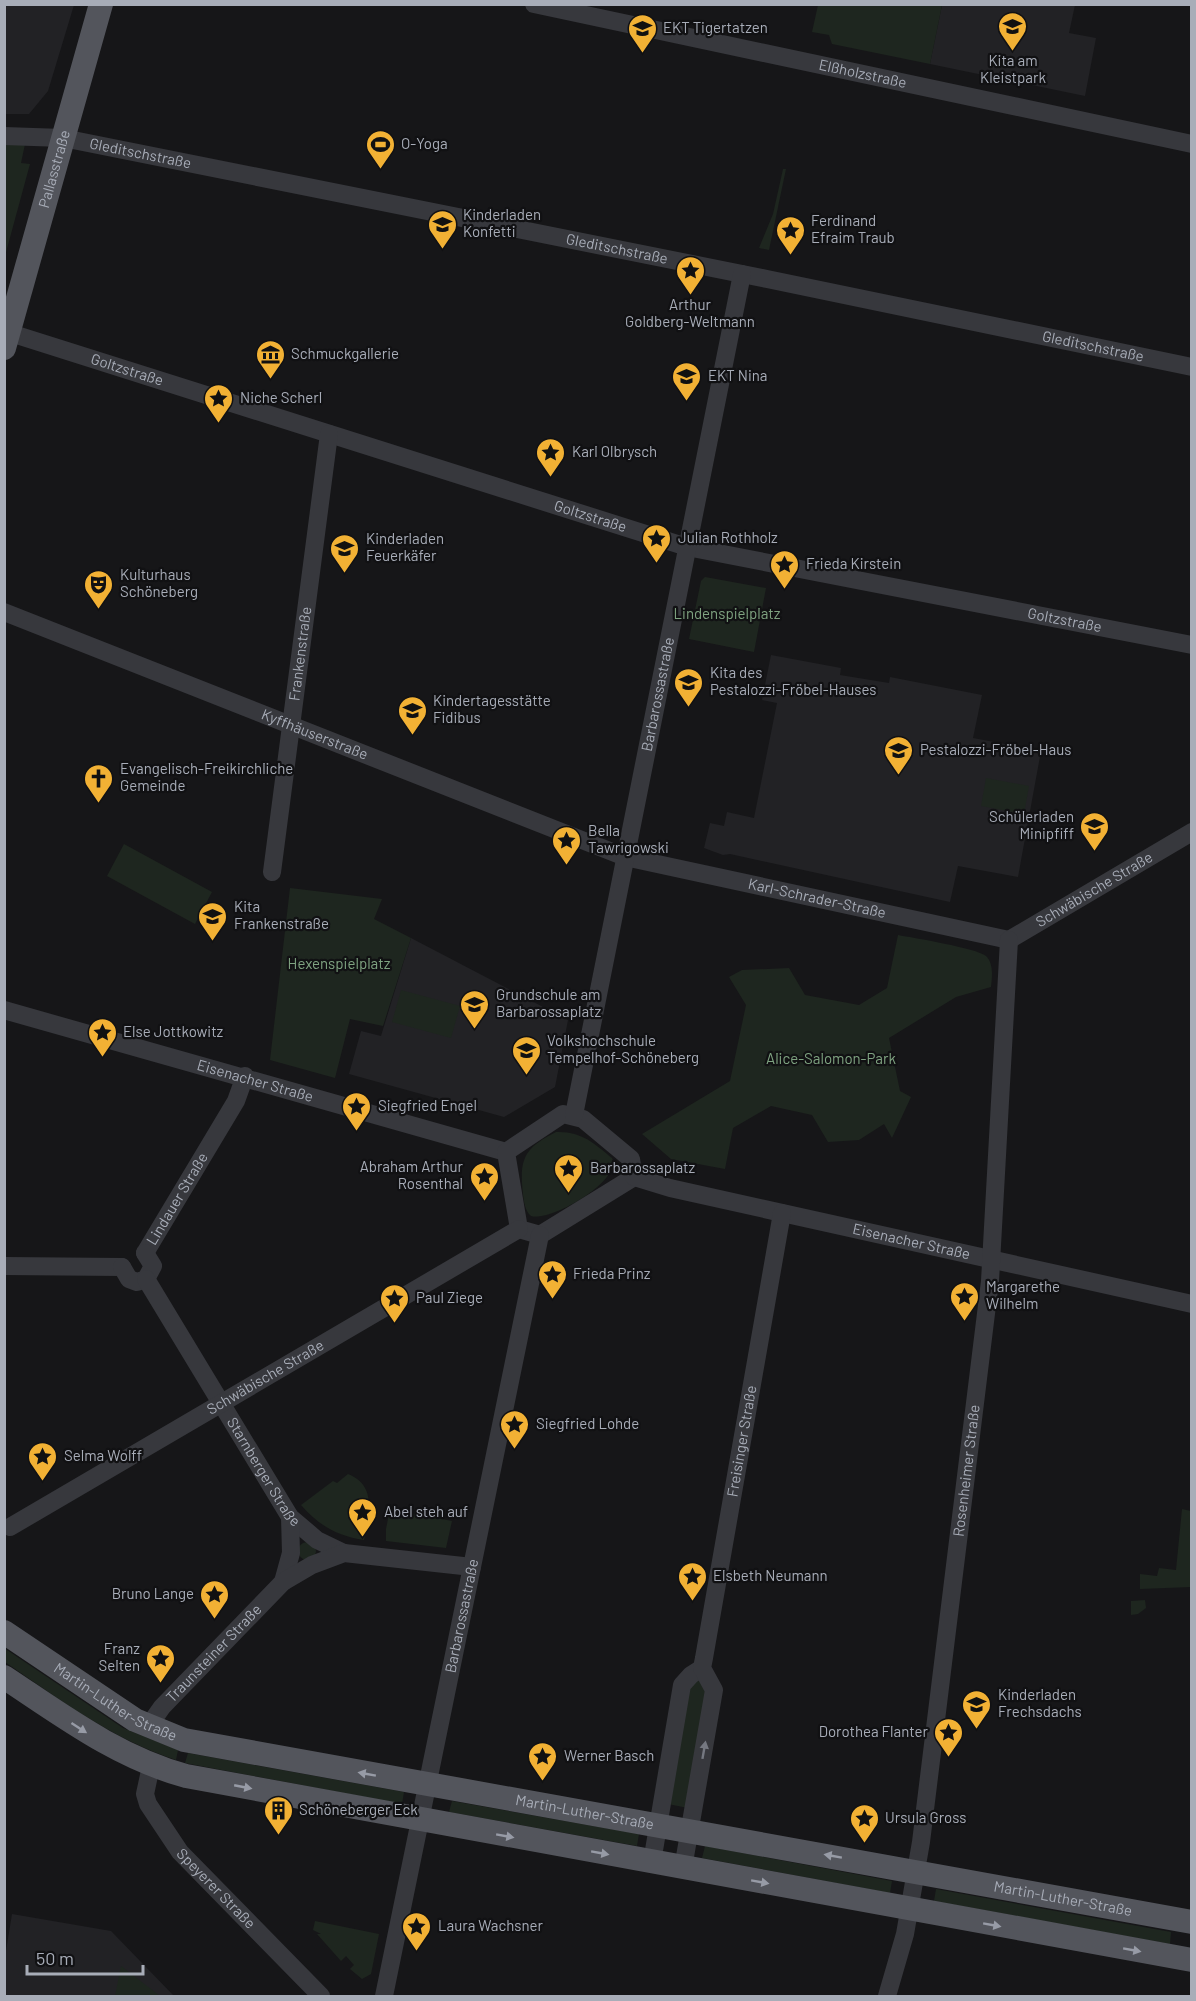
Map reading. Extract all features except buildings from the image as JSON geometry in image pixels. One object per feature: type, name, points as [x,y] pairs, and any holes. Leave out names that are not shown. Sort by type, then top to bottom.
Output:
[{"type":"main road","name":"Pallasstraße","points":[[6,337],[101,4]]},
{"type":"main road","name":"Martin-Luther-Straße","points":[[4,1632],[148,1727],[184,1740],[1191,1922]]},
{"type":"main road","points":[[4,1677],[93,1737],[151,1766],[213,1782],[1191,1960]]},
{"type":"street","name":"Elßholzstraße","points":[[534,4],[1191,144]]},
{"type":"street","name":"Gleditschstraße","points":[[4,136],[63,138],[742,274],[1191,367]]},
{"type":"street","name":"Barbarossastraße","points":[[574,1115],[742,274]]},
{"type":"street","name":"Goltzstraße","points":[[6,337],[310,426],[329,434],[687,547],[1191,645]]},
{"type":"street","name":"Frankenstraße","points":[[272,872],[329,434]]},
{"type":"street","name":"Kyffhäuserstraße","points":[[4,612],[625,857]]},
{"type":"street","name":"Schwäbische Straße","points":[[1009,940],[1187,839]]},
{"type":"street","name":"Karl-Schrader-Straße","points":[[625,857],[1009,940]]},
{"type":"street","name":"Rosenheimer Straße","points":[[887,1996],[909,1910],[916,1871],[992,1259],[1009,940]]},
{"type":"street","name":"Eisenacher Straße","points":[[4,1010],[245,1076],[506,1152]]},
{"type":"street","name":"Lindauer Straße","points":[[122,1267],[125,1258],[132,1252],[145,1253],[236,1101],[245,1076]]},
{"type":"street","points":[[563,1114],[574,1115],[583,1119],[632,1159],[633,1178],[540,1235],[519,1229],[506,1152],[563,1114]]},
{"type":"street","name":"Eisenacher Straße","points":[[633,1178],[1191,1304]]},
{"type":"street","name":"Freisinger Straße","points":[[702,1668],[782,1213]]},
{"type":"street","name":"Schwäbische Straße","points":[[10,1527],[519,1229]]},
{"type":"street","name":"Barbarossastraße","points":[[384,1996],[422,1821],[540,1235]]},
{"type":"street","name":"Starnberger Straße","points":[[145,1253],[153,1266],[146,1279],[290,1517],[317,1539],[344,1553]]},
{"type":"street","points":[[4,1266],[122,1267],[129,1279],[137,1282],[146,1279]]},
{"type":"street","name":"Traunsteiner Straße","points":[[283,1582],[291,1553],[290,1517]]},
{"type":"street","name":"Traunsteiner Straße","points":[[148,1727],[162,1707],[283,1582],[312,1565],[344,1553],[472,1567]]},
{"type":"street","points":[[652,1862],[682,1685],[702,1668],[714,1690],[683,1868]]},
{"type":"street","name":"Speyerer Straße","points":[[151,1766],[145,1794],[170,1840],[321,1996]]},
{"type":"shaded area","points":[[5,4],[74,5],[48,91],[29,114],[5,114]]},
{"type":"shaded area","name":"Kita am Kleistpark","points":[[942,5],[1075,5],[1069,33],[1096,38],[1085,96],[930,64]]},
{"type":"shaded area","name":"Pestalozzi-Fröbel-Haus","points":[[771,655],[841,668],[840,675],[889,683],[890,677],[982,695],[973,738],[1041,751],[1018,877],[958,866],[950,902],[730,854],[723,855],[704,848],[710,823],[724,826],[727,812],[754,818],[777,703],[762,700]]},
{"type":"shaded area","name":"Grundschule am Barbarossaplatz","points":[[411,938],[568,1020],[555,1087],[504,1117],[349,1074],[361,1031],[381,1036]]},
{"type":"shaded area","points":[[12,1914],[111,1931],[174,1996],[5,1996],[5,1957]]},
{"type":"green space","points":[[818,5],[942,5],[930,64],[832,44],[829,35],[812,32]]},
{"type":"green space","points":[[5,144],[25,144],[21,163],[30,164],[5,256]]},
{"type":"green space","points":[[783,169],[786,169],[769,250],[759,248],[773,214]]},
{"type":"green space","name":"Lindenspielplatz","points":[[705,577],[766,588],[754,652],[689,639],[701,581]]},
{"type":"green space","points":[[986,778],[1029,786],[1024,814],[981,806]]},
{"type":"green space","points":[[124,844],[212,892],[195,924],[107,876]]},
{"type":"green space","name":"Hexenspielplatz","points":[[290,888],[382,899],[374,919],[411,938],[383,1026],[350,1019],[335,1078],[270,1060]]},
{"type":"green space","name":"Alice-Salomon-Park","points":[[898,935],[980,953],[989,959],[992,975],[991,987],[956,997],[889,1038],[900,1091],[911,1097],[892,1138],[884,1124],[859,1140],[828,1142],[812,1115],[771,1106],[733,1128],[725,1169],[671,1159],[642,1134],[730,1081],[746,1005],[729,977],[742,970],[789,968],[805,995],[859,1005],[887,988]]},
{"type":"green space","points":[[401,990],[460,1006],[451,1038],[392,1022]]},
{"type":"green space","points":[[556,1132],[580,1136],[593,1143],[612,1158],[612,1167],[607,1177],[583,1198],[554,1213],[531,1216],[524,1200],[523,1163],[530,1149]]},
{"type":"green space","points":[[348,1474],[363,1485],[369,1501],[364,1540],[330,1529],[315,1519],[301,1505],[333,1481],[337,1483]]},
{"type":"green space","points":[[390,1509],[452,1521],[446,1548],[386,1541]]},
{"type":"green space","points":[[1182,1509],[1191,1511],[1191,1587],[1140,1589],[1140,1574],[1157,1576],[1159,1568],[1176,1570]]},
{"type":"green space","points":[[307,1542],[313,1545],[316,1551],[313,1557],[307,1560],[301,1557],[298,1551],[301,1545]]},
{"type":"green space","points":[[1145,1600],[1146,1608],[1138,1614],[1131,1615],[1131,1601]]},
{"type":"green space","points":[[4,1648],[123,1728],[178,1750],[176,1760],[108,1730],[66,1704],[5,1662]]},
{"type":"green space","points":[[695,1679],[708,1684],[688,1808],[668,1804],[688,1686]]},
{"type":"green space","points":[[188,1753],[404,1792],[402,1804],[185,1763]]},
{"type":"green space","points":[[452,1801],[639,1834],[637,1846],[449,1812]]},
{"type":"green space","points":[[705,1846],[892,1881],[890,1893],[702,1858]]},
{"type":"green space","points":[[936,1889],[1171,1932],[1170,1944],[934,1901]]},
{"type":"green space","points":[[315,1921],[379,1934],[371,1974],[362,1979],[350,1969],[354,1965],[346,1956],[341,1961],[317,1934],[321,1934],[313,1930]]},
{"type":"green space","points":[[121,1966],[160,1996],[115,1996]]},
{"type":"place","name":"Kita am Kleistpark","points":[[1013,52]]},
{"type":"place","name":"EKT Tigertatzen","points":[[642,54]]},
{"type":"place","name":"O-Yoga","points":[[380,170]]},
{"type":"place","name":"Kinderladen Konfetti","points":[[442,250]]},
{"type":"place","name":"Ferdinand Efraim Traub","points":[[790,256]]},
{"type":"place","name":"Arthur Goldberg-Weltmann","points":[[690,296]]},
{"type":"place","name":"Schmuckgallerie","points":[[270,380]]},
{"type":"place","name":"EKT Nina","points":[[687,402]]},
{"type":"place","name":"Niche Scherl","points":[[219,424]]},
{"type":"place","name":"Karl Olbrysch","points":[[551,478]]},
{"type":"place","name":"Julian Rothholz","points":[[657,564]]},
{"type":"place","name":"Kinderladen Feuerkäfer","points":[[345,574]]},
{"type":"place","name":"Frieda Kirstein","points":[[785,590]]},
{"type":"place","name":"Kulturhaus Schöneberg","points":[[99,610]]},
{"type":"place","name":"Kita des Pestalozzi-Fröbel-Hauses","points":[[689,708]]},
{"type":"place","name":"Kindertagesstätte Fidibus","points":[[412,736]]},
{"type":"place","name":"Pestalozzi-Fröbel-Haus","points":[[899,776]]},
{"type":"place","name":"Evangelisch-Freikirchliche Gemeinde","points":[[99,804]]},
{"type":"place","name":"Schülerladen Minipfiff","points":[[1095,852]]},
{"type":"place","name":"Bella Tawrigowski","points":[[567,866]]},
{"type":"place","name":"Kita Frankenstraße","points":[[213,942]]},
{"type":"place","name":"Grundschule am Barbarossaplatz","points":[[475,1030]]},
{"type":"place","name":"Else Jottkowitz","points":[[102,1058]]},
{"type":"place","name":"Volkshochschule Tempelhof-Schöneberg","points":[[526,1076]]},
{"type":"place","name":"Siegfried Engel","points":[[357,1132]]},
{"type":"place","name":"Barbarossaplatz","points":[[569,1194]]},
{"type":"place","name":"Abraham Arthur Rosenthal","points":[[484,1202]]},
{"type":"place","name":"Frieda Prinz","points":[[552,1300]]},
{"type":"place","name":"Margarethe Wilhelm","points":[[965,1322]]},
{"type":"place","name":"Paul Ziege","points":[[395,1324]]},
{"type":"place","name":"Siegfried Lohde","points":[[515,1450]]},
{"type":"place","name":"Selma Wolff","points":[[43,1482]]},
{"type":"place","name":"Abel steh auf","points":[[363,1538]]},
{"type":"place","name":"Elsbeth Neumann","points":[[692,1602]]},
{"type":"place","name":"Bruno Lange","points":[[215,1620]]},
{"type":"place","name":"Franz Selten","points":[[161,1684]]},
{"type":"place","name":"Kinderladen Frechsdachs","points":[[977,1730]]},
{"type":"place","name":"Dorothea Flanter","points":[[949,1758]]},
{"type":"place","name":"Werner Basch","points":[[543,1782]]},
{"type":"place","name":"Schöneberger Eck","points":[[278,1836]]},
{"type":"place","name":"Ursula Gross","points":[[864,1844]]},
{"type":"place","name":"Laura Wachsner","points":[[417,1952]]}]
